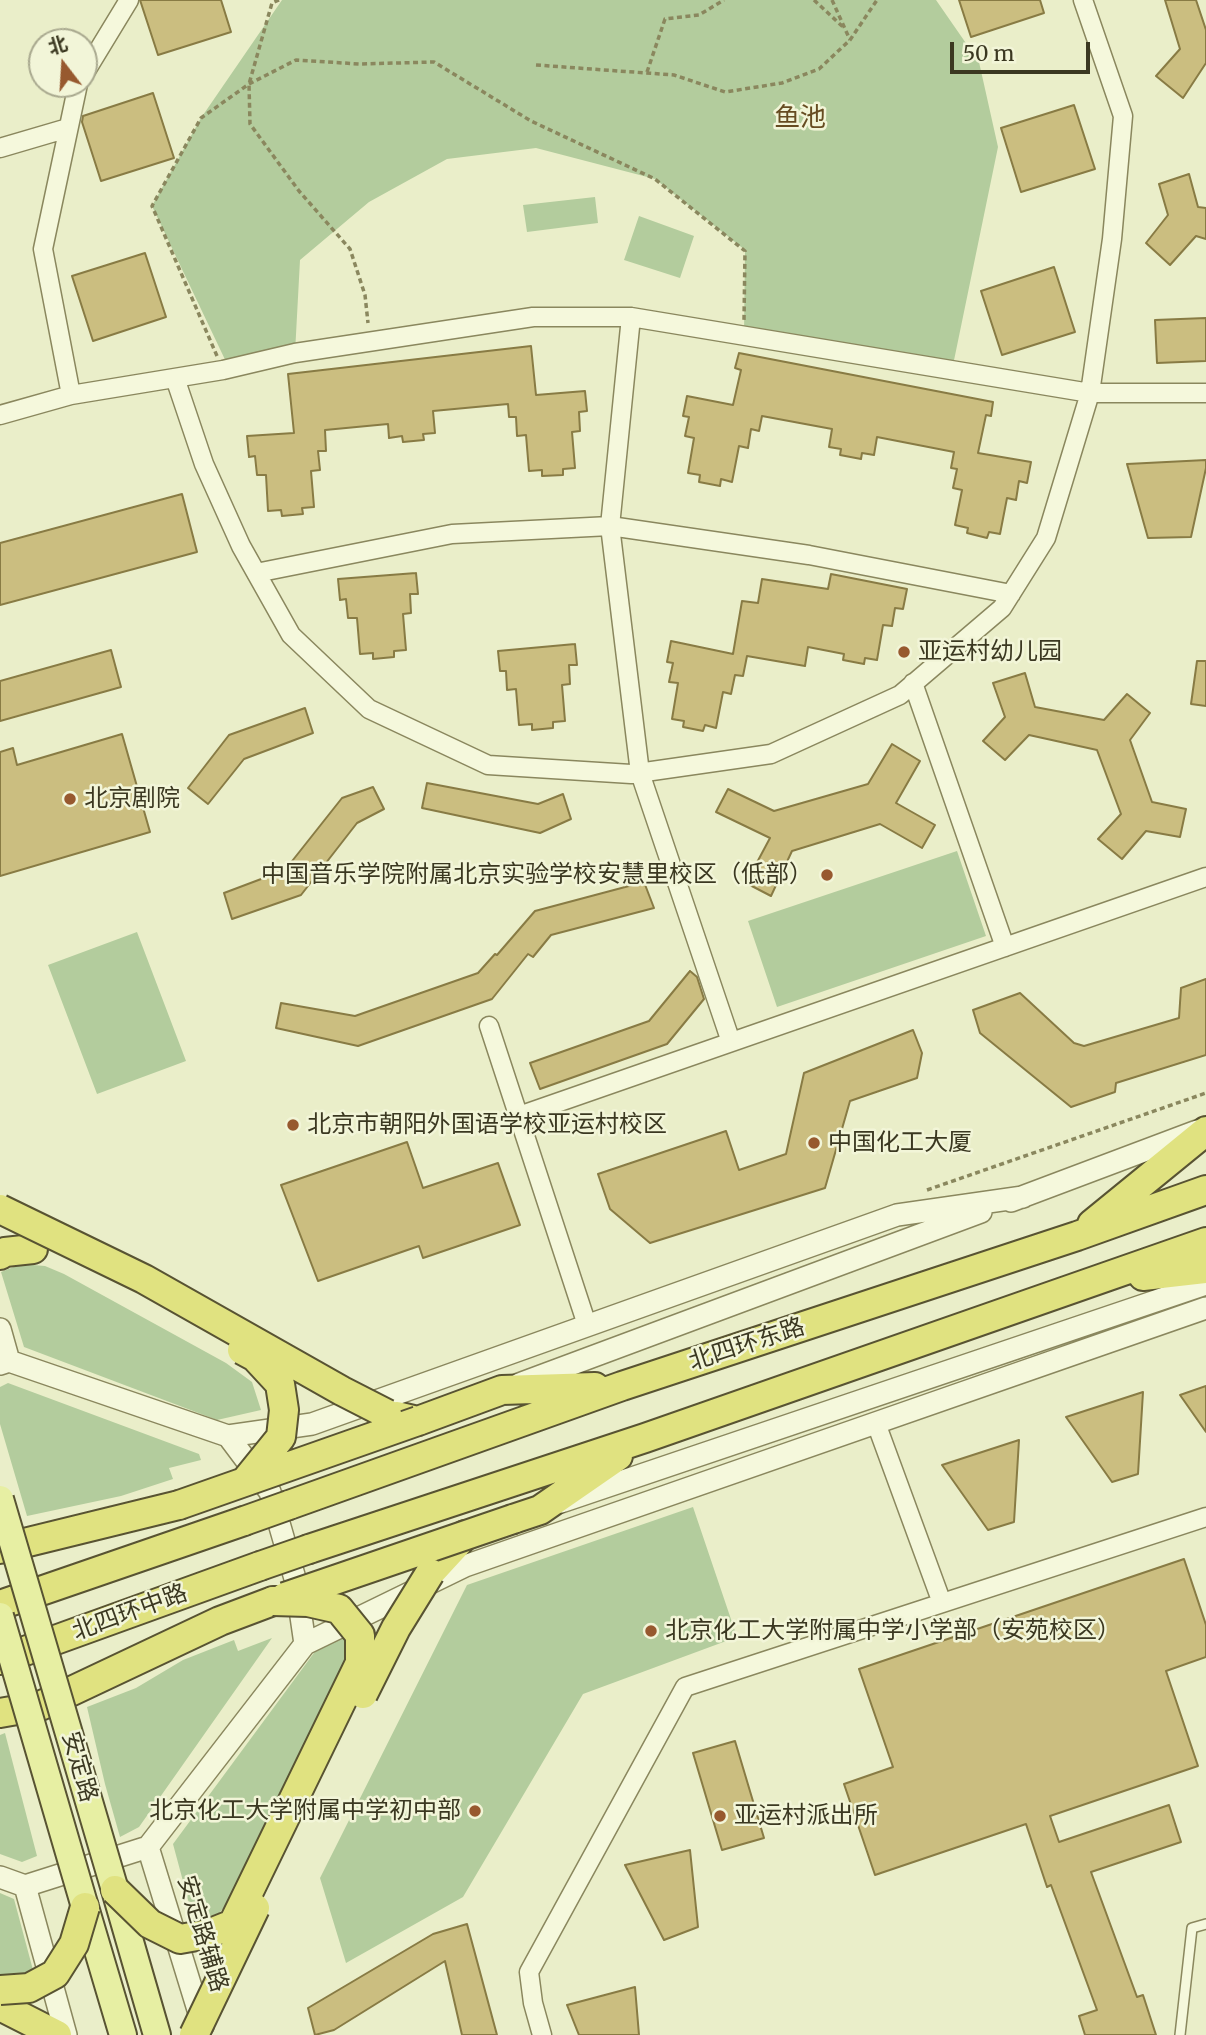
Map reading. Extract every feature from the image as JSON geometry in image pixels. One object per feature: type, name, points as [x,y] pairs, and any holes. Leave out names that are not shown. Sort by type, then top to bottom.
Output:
[{"type":"highway","points":[[1077,1236],[1206,1129]]},
{"type":"highway","name":"北四环东路","points":[[289,1505],[622,1386],[1077,1236],[1206,1190]]},
{"type":"highway","points":[[0,1209],[144,1279],[387,1414],[418,1421]]},
{"type":"highway","points":[[0,1713],[40,1706],[220,1621],[273,1601],[540,1510],[645,1438],[1206,1242]]},
{"type":"highway","points":[[0,1255],[33,1249],[51,1250],[255,1357],[280,1384],[284,1410],[281,1437],[247,1479]]},
{"type":"highway","points":[[1098,1280],[1206,1269]]},
{"type":"highway","points":[[0,1549],[179,1505],[502,1390],[622,1386]]},
{"type":"highway","name":"北四环中路","points":[[0,1660],[309,1549],[645,1438]]},
{"type":"highway","name":"北四环中路","points":[[0,1605],[289,1505]]},
{"type":"highway","points":[[194,2035],[396,1628],[430,1573],[465,1535]]},
{"type":"highway","points":[[115,1890],[150,1924],[180,1939],[208,1934],[233,1923],[360,1663],[360,1634],[339,1609],[308,1602],[273,1601]]},
{"type":"highway","points":[[0,1990],[29,1988],[55,1974],[74,1944],[85,1907]]},
{"type":"highway","points":[[0,2006],[57,2035]]},
{"type":"main road","name":"安定路","points":[[0,1499],[157,2035]]},
{"type":"main road","name":"安定路","points":[[0,1616],[123,2035]]},
{"type":"street","points":[[98,51],[129,0]]},
{"type":"street","points":[[175,378],[204,464],[241,546],[291,635],[369,709],[488,765],[631,774],[771,754],[900,695],[1002,608],[1046,538],[1090,393],[1112,239],[1123,116],[1083,0]]},
{"type":"street","points":[[71,395],[43,249],[75,98]]},
{"type":"street","points":[[0,148],[68,128]]},
{"type":"street","points":[[0,415],[71,395],[223,370],[295,354],[533,317],[631,317],[1090,393],[1206,393]]},
{"type":"street","points":[[631,317],[610,526],[640,773],[731,1042]]},
{"type":"street","points":[[256,573],[452,534],[610,526],[808,555],[1011,594]]},
{"type":"street","points":[[914,682],[1005,947]]},
{"type":"street","points":[[519,1116],[1206,877]]},
{"type":"street","points":[[489,1026],[587,1325]]},
{"type":"street","name":"北四环东路","points":[[502,1390],[1206,1129]]},
{"type":"street","points":[[0,1329],[4,1362],[228,1436],[312,1423],[897,1215],[1023,1197]]},
{"type":"street","points":[[540,1510],[1206,1284]]},
{"type":"street","points":[[0,1877],[25,1886],[148,1847],[305,1644],[465,1566],[1206,1307]]},
{"type":"street","points":[[876,1423],[942,1603]]},
{"type":"street","points":[[228,1436],[270,1492],[296,1582],[305,1644]]},
{"type":"street","points":[[542,2035],[533,2003],[529,1972],[685,1687],[1206,1517]]},
{"type":"street","name":"安定路辅路","points":[[148,1847],[205,2035]]},
{"type":"street","points":[[25,1886],[66,2035]]},
{"type":"lane","points":[[1180,2035],[1192,1928],[1206,1924]]},
{"type":"path","points":[[279,0],[272,3],[249,84],[250,124],[299,191],[350,249],[365,295],[370,342]]},
{"type":"path","points":[[648,72],[665,19],[699,15],[724,0]]},
{"type":"path","points":[[814,0],[845,28]]},
{"type":"path","points":[[832,0],[850,40]]},
{"type":"path","points":[[536,65],[674,75],[725,92],[782,83],[819,69],[850,40],[877,0]]},
{"type":"path","points":[[223,370],[152,206],[201,118],[249,84],[296,61],[359,64],[434,62],[531,121],[655,179],[745,251],[744,336]]},
{"type":"path","points":[[926,1190],[1206,1093]]},
{"type":"green space","points":[[282,0],[936,0],[979,62],[998,147],[952,370],[744,336],[745,250],[655,179],[536,148],[447,159],[369,202],[300,260],[295,353],[229,368],[152,206],[201,118]]},
{"type":"green space","points":[[595,197],[598,223],[527,232],[523,205]]},
{"type":"green space","points":[[639,216],[694,236],[680,278],[624,260]]},
{"type":"green space","points":[[957,851],[986,936],[777,1007],[748,921]]},
{"type":"green space","points":[[137,932],[186,1061],[97,1094],[48,965]]},
{"type":"green space","points":[[21,1264],[45,1266],[64,1274],[226,1363],[252,1382],[261,1410],[217,1420],[24,1347],[1,1272]]},
{"type":"green space","points":[[8,1383],[199,1454],[201,1460],[169,1468],[173,1479],[121,1496],[27,1516],[0,1424],[0,1387]]},
{"type":"green space","points":[[693,1507],[737,1637],[583,1694],[463,1897],[346,1963],[320,1878],[467,1585]]},
{"type":"green space","points":[[344,1630],[356,1652],[246,1884],[219,1913],[194,1922],[173,1844],[325,1638]]},
{"type":"green space","points":[[272,1638],[139,1827],[120,1837],[87,1707],[136,1688],[183,1660],[234,1640],[238,1651]]},
{"type":"green space","points":[[5,1733],[37,1856],[22,1862],[0,1854],[0,1735]]},
{"type":"green space","points":[[0,1893],[14,1899],[33,1970],[12,1981],[0,1979]]},
{"type":"building","points":[[140,0],[221,0],[231,32],[158,55]]},
{"type":"building","points":[[959,0],[1040,0],[1044,13],[971,37]]},
{"type":"building","points":[[1165,0],[1196,0],[1206,30],[1206,63],[1183,98],[1156,76],[1180,49]]},
{"type":"building","points":[[153,93],[174,158],[101,181],[82,122],[83,116]]},
{"type":"building","points":[[1074,105],[1095,169],[1021,192],[1001,128]]},
{"type":"building","points":[[1189,174],[1198,207],[1206,208],[1206,239],[1196,236],[1170,265],[1146,243],[1168,215],[1159,184]]},
{"type":"building","points":[[145,253],[166,317],[93,341],[72,276]]},
{"type":"building","points":[[1054,267],[1075,332],[1002,355],[981,291]]},
{"type":"building","points":[[1206,318],[1206,361],[1157,363],[1155,320]]},
{"type":"building","points":[[531,346],[536,395],[585,391],[587,411],[579,412],[580,431],[572,432],[575,468],[563,469],[563,475],[542,476],[542,470],[529,471],[526,435],[517,436],[516,417],[509,417],[508,404],[433,411],[435,433],[423,434],[424,440],[403,442],[402,436],[389,438],[388,424],[325,430],[326,451],[318,451],[320,470],[311,471],[314,507],[302,508],[303,514],[282,516],[281,510],[268,511],[266,475],[257,475],[255,456],[249,457],[247,436],[294,433],[288,374]]},
{"type":"building","points":[[739,353],[993,402],[991,416],[986,415],[978,453],[1031,462],[1027,483],[1019,481],[1016,500],[1007,498],[1000,534],[989,532],[987,538],[967,533],[968,528],[955,525],[962,490],[953,488],[957,469],[951,468],[954,452],[877,437],[874,455],[862,453],[861,459],[840,455],[841,449],[829,447],[832,429],[762,416],[759,431],[751,429],[748,448],[739,446],[732,482],[721,479],[720,486],[699,482],[700,475],[688,473],[694,438],[685,436],[689,417],[683,416],[687,396],[733,405],[741,370],[735,368]]},
{"type":"building","points":[[1206,460],[1191,537],[1148,538],[1127,464]]},
{"type":"building","points":[[182,494],[197,552],[0,605],[0,543]]},
{"type":"building","points":[[416,573],[418,594],[410,594],[411,613],[403,614],[406,650],[394,651],[394,657],[373,659],[373,653],[360,654],[357,618],[348,618],[346,599],[340,600],[338,579]]},
{"type":"building","points":[[831,574],[907,589],[903,609],[895,608],[892,626],[883,625],[877,660],[865,658],[864,664],[843,660],[844,654],[808,647],[805,666],[747,656],[743,676],[735,675],[731,694],[723,692],[716,728],[705,725],[703,731],[683,727],[684,721],[672,719],[678,683],[669,682],[673,663],[667,662],[671,641],[733,654],[742,601],[758,603],[762,579],[828,589]]},
{"type":"building","points":[[575,644],[577,665],[569,665],[570,684],[562,685],[565,721],[553,722],[553,728],[532,730],[532,724],[519,725],[516,689],[507,690],[506,671],[500,671],[498,651]]},
{"type":"building","points":[[111,650],[121,687],[0,721],[0,681]]},
{"type":"building","points":[[1197,661],[1206,661],[1206,706],[1191,704]]},
{"type":"building","points":[[1025,673],[1035,707],[1104,720],[1127,694],[1150,713],[1130,740],[1152,802],[1186,809],[1180,837],[1146,831],[1122,859],[1098,839],[1121,814],[1097,750],[1029,735],[1005,760],[983,741],[1005,717],[993,683]]},
{"type":"building","points":[[305,708],[313,733],[244,759],[208,804],[188,788],[229,735]]},
{"type":"building","name":"北京剧院","points":[[122,734],[150,832],[0,876],[0,752],[13,748],[17,765]]},
{"type":"building","points":[[892,744],[920,761],[896,803],[935,825],[922,848],[880,824],[792,851],[771,896],[746,883],[770,838],[716,812],[728,789],[774,811],[868,784]]},
{"type":"building","points":[[427,783],[538,804],[563,794],[571,819],[540,833],[422,808]]},
{"type":"building","points":[[373,787],[384,809],[357,823],[301,895],[232,919],[224,893],[285,870],[342,798]]},
{"type":"building","points":[[644,882],[654,908],[551,935],[533,957],[528,954],[492,999],[358,1046],[276,1028],[281,1003],[355,1016],[478,973],[535,911]]},
{"type":"building","points":[[690,971],[697,977],[704,999],[667,1044],[540,1089],[530,1063],[649,1021]]},
{"type":"building","points":[[1206,979],[1206,1055],[1116,1083],[1115,1092],[1071,1107],[980,1033],[973,1010],[1020,993],[1074,1043],[1084,1046],[1179,1018],[1181,988]]},
{"type":"building","name":"中国化工大厦","points":[[913,1030],[922,1053],[917,1078],[850,1101],[825,1188],[650,1243],[610,1209],[598,1174],[726,1131],[739,1170],[786,1154],[804,1073]]},
{"type":"building","points":[[407,1142],[423,1188],[498,1163],[520,1225],[423,1258],[419,1246],[318,1281],[281,1185]]},
{"type":"building","points":[[1206,1386],[1206,1432],[1180,1395]]},
{"type":"building","points":[[1143,1392],[1138,1474],[1112,1482],[1066,1417]]},
{"type":"building","points":[[1019,1440],[1014,1522],[988,1530],[942,1465]]},
{"type":"building","points":[[1184,1559],[1206,1625],[1206,1657],[1166,1671],[1198,1766],[1050,1816],[1059,1842],[1169,1805],[1181,1842],[1091,1872],[1137,1997],[1143,1995],[1156,2035],[1085,2035],[1079,2016],[1097,2010],[1051,1885],[1047,1887],[1026,1824],[875,1875],[844,1784],[893,1767],[859,1669]]},
{"type":"building","points":[[735,1741],[764,1838],[722,1850],[693,1753]]},
{"type":"building","points":[[690,1850],[698,1927],[664,1940],[625,1865]]},
{"type":"building","points":[[467,1924],[497,2035],[462,2035],[445,1961],[334,2030],[315,2035],[308,2008],[433,1934]]},
{"type":"building","points":[[635,1987],[639,2035],[579,2035],[567,2005]]},
{"type":"place","name":"亚运村幼儿园","points":[[904,652]]},
{"type":"place","name":"北京剧院","points":[[70,799]]},
{"type":"place","name":"中国音乐学院附属北京实验学校安慧里校区（低部）","points":[[827,875]]},
{"type":"place","name":"北京市朝阳外国语学校亚运村校区","points":[[293,1125]]},
{"type":"place","name":"中国化工大厦","points":[[814,1143]]},
{"type":"place","name":"北京化工大学附属中学小学部（安苑校区）","points":[[651,1631]]},
{"type":"place","name":"北京化工大学附属中学初中部","points":[[475,1811]]},
{"type":"place","name":"亚运村派出所","points":[[720,1816]]},
{"type":"district","name":"鱼池","points":[[800,119]]}]
